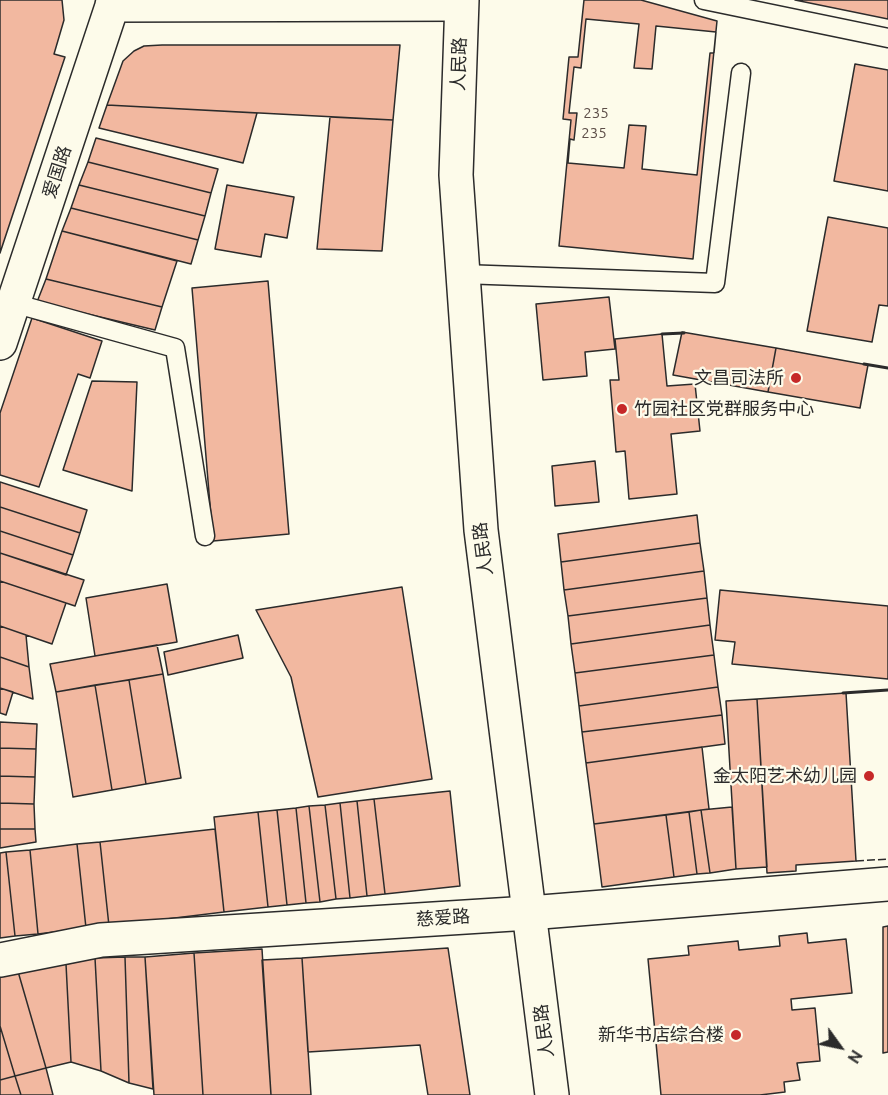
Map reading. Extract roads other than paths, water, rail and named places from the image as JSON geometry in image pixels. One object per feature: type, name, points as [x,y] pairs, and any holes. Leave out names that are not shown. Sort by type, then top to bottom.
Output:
[{"type":"street","points":[[113,3],[462,2]]},
{"type":"street","name":"人民路","points":[[462,2],[456,175],[480,530],[552,1095]]},
{"type":"street","name":"爱国路","points":[[0,343],[113,3]]},
{"type":"street","name":"慈爱路","points":[[0,960],[101,940],[529,913],[888,884]]},
{"type":"lane","points":[[704,0],[888,38]]},
{"type":"lane","points":[[462,274],[715,283],[741,73]]},
{"type":"lane","points":[[13,303],[175,348],[205,536]]},
{"type":"place","name":"文昌司法所","points":[[796,378]]},
{"type":"place","name":"竹园社区党群服务中心","points":[[622,409]]},
{"type":"place","name":"金太阳艺术幼儿园","points":[[869,776]]},
{"type":"place","name":"新华书店综合楼","points":[[736,1035]]}]
